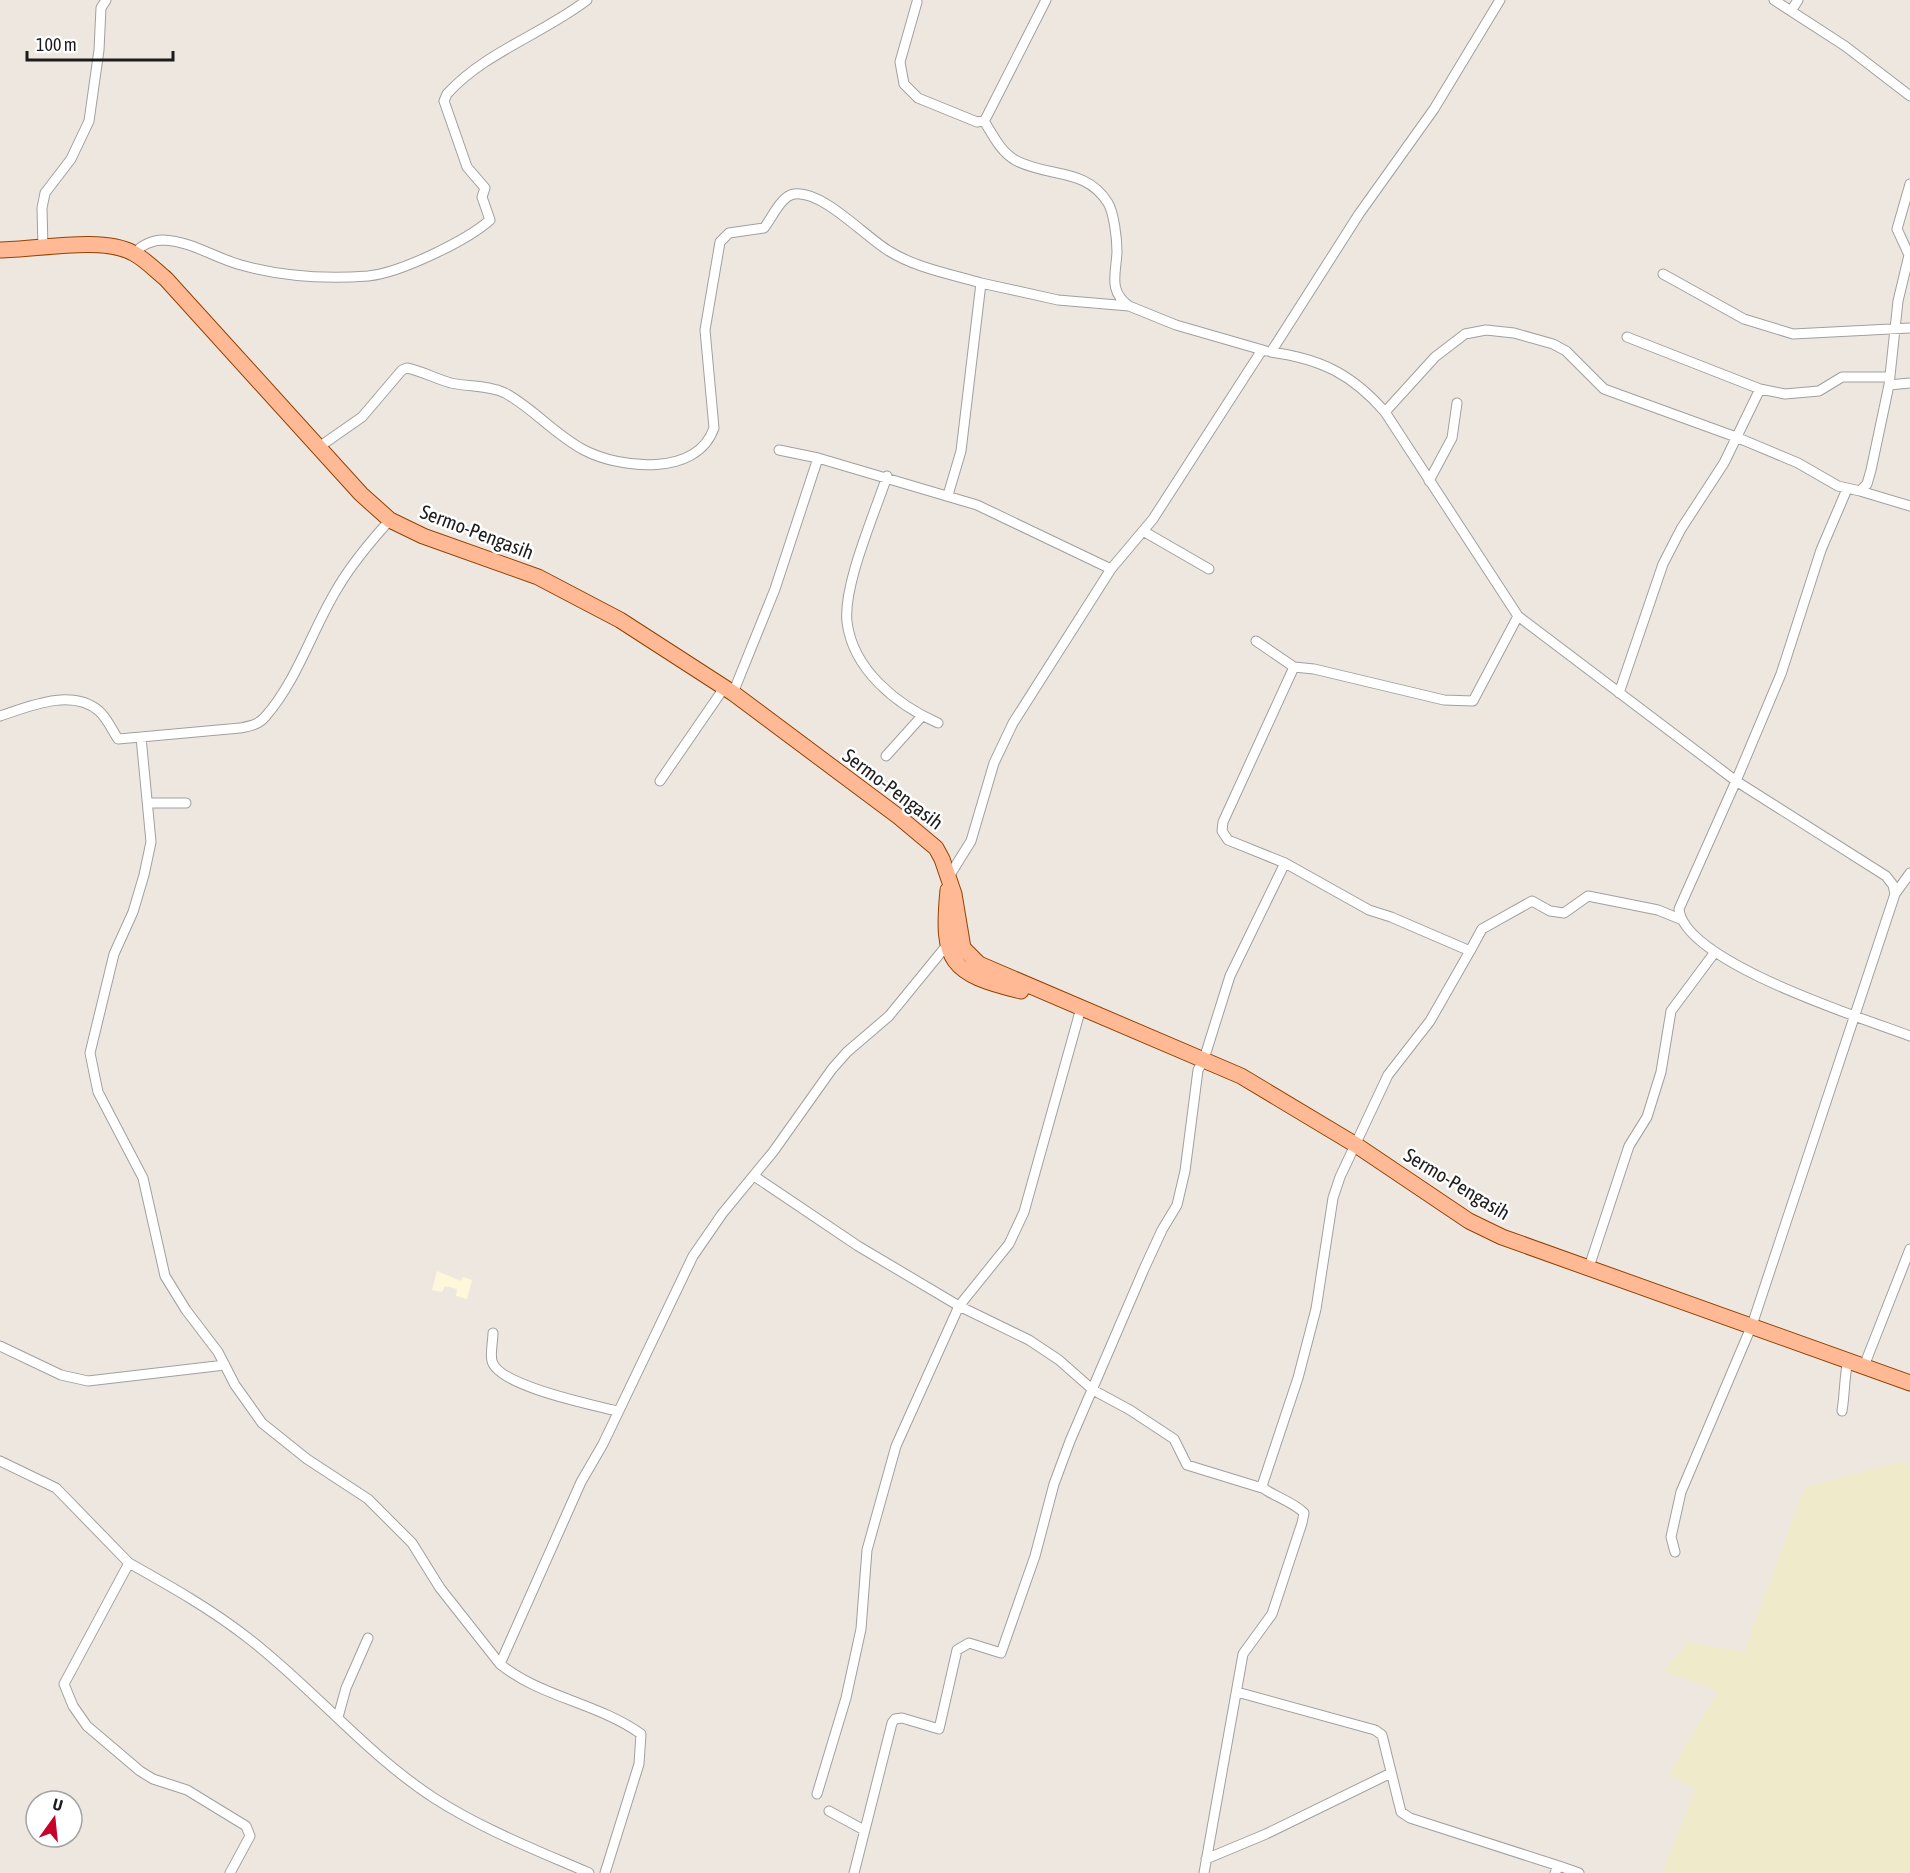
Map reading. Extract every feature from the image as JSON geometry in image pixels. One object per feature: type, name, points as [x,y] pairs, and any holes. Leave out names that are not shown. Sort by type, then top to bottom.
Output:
[{"type":"main road","name":"Sermo-Pengasih","points":[[0,250],[86,245],[115,247],[135,253],[166,279],[362,494],[390,520],[432,540],[538,577],[620,620],[728,691],[899,817],[936,848],[954,894],[960,937],[969,957],[990,969],[1075,1006],[1204,1059],[1276,1096],[1356,1145],[1469,1221],[1502,1237],[1910,1383]]},
{"type":"main road","name":"Sermo-Pengasih","points":[[949,880],[946,945],[950,956],[958,965],[979,977],[1075,1006]]},
{"type":"street","points":[[43,249],[42,208],[45,193],[70,159],[89,121],[99,50],[101,8],[106,0]]},
{"type":"street","points":[[135,253],[139,248],[161,240],[179,242],[261,270],[310,275],[368,276],[400,267],[457,239],[472,236],[490,220],[482,197],[485,188],[467,167],[444,101],[447,94],[488,61],[544,30],[587,0]]},
{"type":"street","points":[[984,121],[1046,0]]},
{"type":"street","points":[[949,880],[971,841],[1001,744],[1065,638],[1111,569],[1143,531],[1193,461],[1359,214],[1434,109],[1500,0]]},
{"type":"street","points":[[1774,0],[1845,46],[1910,96]]},
{"type":"street","points":[[1791,11],[1798,0]]},
{"type":"street","points":[[917,2],[900,62],[904,84],[918,98],[964,118],[984,121],[1001,148],[1016,160],[1095,185],[1110,205],[1117,250],[1115,287],[1121,300],[1129,306],[1176,325],[1266,351],[1297,356],[1336,370],[1366,390],[1385,412],[1518,616],[1736,781],[1890,881],[1903,885]]},
{"type":"street","points":[[1860,491],[1867,484],[1871,470],[1889,381],[1894,329],[1909,255],[1897,229],[1910,184]]},
{"type":"street","points":[[319,447],[362,417],[402,370],[407,369],[449,382],[501,391],[586,451],[652,465],[668,465],[685,459],[711,437],[714,428],[705,330],[720,242],[729,233],[765,228],[781,204],[793,194],[802,194],[828,205],[886,250],[907,261],[981,283],[1058,300],[1129,306]]},
{"type":"street","points":[[1663,274],[1744,319],[1793,334],[1910,328]]},
{"type":"street","points":[[948,495],[961,451],[981,283]]},
{"type":"street","points":[[1385,412],[1452,342],[1465,334],[1486,330],[1514,333],[1553,344],[1576,360],[1604,389],[1736,437],[1798,463],[1846,489],[1910,506]]},
{"type":"street","points":[[1627,336],[1760,388],[1800,394],[1819,392],[1842,377],[1910,382]]},
{"type":"street","points":[[1618,693],[1663,564],[1681,529],[1724,463],[1760,388]]},
{"type":"street","points":[[1429,482],[1452,438],[1457,403]]},
{"type":"street","points":[[779,450],[887,476],[977,505],[1111,569]]},
{"type":"street","points":[[660,781],[728,691],[776,589],[818,458]]},
{"type":"street","points":[[887,476],[851,587],[847,622],[861,661],[870,675],[922,716],[938,723]]},
{"type":"street","points":[[1680,919],[1679,909],[1781,674],[1821,550],[1846,489]]},
{"type":"street","points":[[0,716],[53,700],[87,703],[102,713],[118,739],[254,726],[264,718],[282,693],[336,590],[360,553],[390,520]]},
{"type":"street","points":[[1143,531],[1209,569]]},
{"type":"street","points":[[1256,641],[1294,667],[1314,669],[1444,700],[1473,701],[1518,616]]},
{"type":"street","points":[[1294,667],[1230,804],[1222,831],[1228,840],[1285,863],[1369,910],[1470,951]]},
{"type":"street","points":[[886,756],[922,716]]},
{"type":"street","points":[[141,737],[151,842],[133,912],[114,954],[91,1041],[92,1067],[98,1092],[143,1178],[165,1276],[262,1423],[308,1459],[368,1499],[412,1543],[440,1588],[500,1664],[513,1675],[610,1716],[641,1734],[639,1764],[604,1873]]},
{"type":"street","points":[[149,803],[186,803]]},
{"type":"street","points":[[854,1873],[892,1723],[902,1718],[939,1730],[957,1650],[969,1643],[1001,1653],[1035,1556],[1058,1474],[1144,1269],[1162,1230],[1177,1205],[1190,1141],[1195,1080],[1204,1059],[1230,976],[1285,863]]},
{"type":"street","points":[[1675,1552],[1671,1537],[1681,1492],[1752,1325],[1895,894],[1910,873]]},
{"type":"street","points":[[1890,881],[1895,894]]},
{"type":"street","points":[[1262,1488],[1282,1433],[1316,1309],[1333,1198],[1388,1075],[1430,1021],[1482,929],[1532,901],[1550,911],[1564,913],[1588,896],[1658,910],[1680,919],[1701,944],[1782,988],[1910,1036]]},
{"type":"street","points":[[500,1664],[573,1498],[693,1257],[832,1070],[847,1052],[889,1016],[946,945]]},
{"type":"street","points":[[1589,1267],[1629,1146],[1647,1117],[1661,1072],[1671,1011],[1715,952]]},
{"type":"street","points":[[817,1794],[846,1698],[861,1629],[867,1550],[896,1446],[959,1306],[1009,1244],[1024,1212],[1075,1006]]},
{"type":"street","points":[[754,1176],[858,1246],[959,1306],[1029,1340],[1059,1360],[1093,1390],[1130,1410],[1174,1439],[1187,1465],[1262,1488],[1296,1503],[1304,1513],[1276,1605],[1243,1654],[1204,1873]]},
{"type":"street","points":[[1864,1366],[1910,1249]]},
{"type":"street","points":[[493,1332],[492,1362],[501,1373],[546,1393],[617,1412]]},
{"type":"street","points":[[0,1346],[74,1380],[88,1381],[225,1365]]},
{"type":"street","points":[[1842,1411],[1846,1389],[1844,1378],[1848,1360]]},
{"type":"street","points":[[0,1461],[56,1488],[129,1563],[190,1597],[248,1638],[433,1797],[500,1834],[589,1873]]},
{"type":"street","points":[[129,1563],[64,1684],[68,1697],[87,1726],[140,1771],[153,1779],[187,1790],[246,1826],[250,1836],[230,1873]]},
{"type":"street","points":[[338,1717],[346,1688],[368,1638]]},
{"type":"street","points":[[1237,1692],[1374,1730],[1382,1735],[1401,1812],[1410,1818],[1557,1869],[1579,1873]]},
{"type":"street","points":[[1206,1859],[1266,1834],[1391,1773]]},
{"type":"street","points":[[829,1811],[864,1830]]},
{"type":"shaded area","points":[[437,1271],[461,1281],[463,1277],[472,1280],[467,1299],[456,1296],[457,1289],[445,1286],[442,1292],[432,1290]]},
{"type":"shaded area","points":[[1900,1462],[1910,1465],[1910,1873],[1662,1873],[1695,1790],[1668,1775],[1718,1691],[1663,1671],[1688,1642],[1744,1652],[1805,1487]]}]
